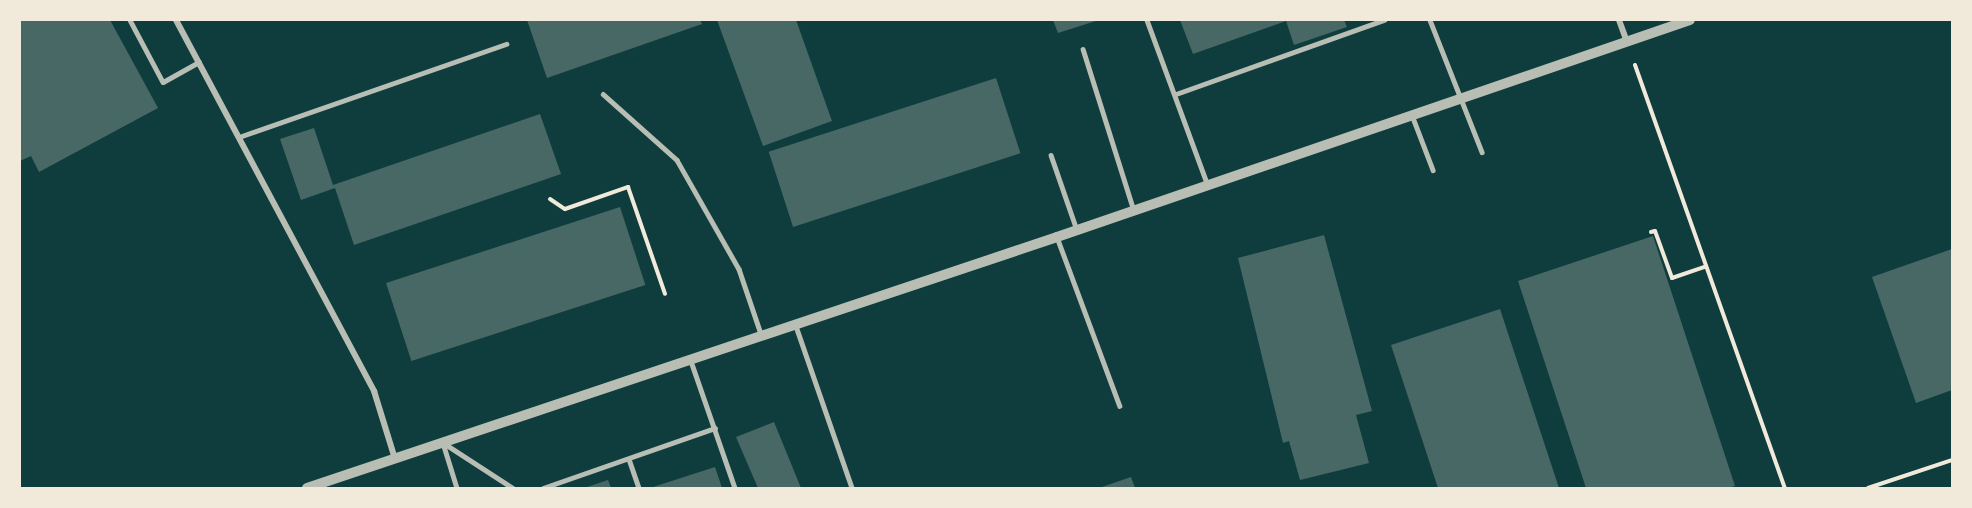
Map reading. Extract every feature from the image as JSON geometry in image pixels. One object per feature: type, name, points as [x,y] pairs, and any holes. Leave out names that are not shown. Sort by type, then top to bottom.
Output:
[{"type":"street","points":[[177,20],[374,391],[395,459]]},
{"type":"street","points":[[1619,20],[1627,42]]},
{"type":"street","points":[[307,489],[796,326],[1689,20]]},
{"type":"lane","points":[[130,20],[163,82],[199,62]]},
{"type":"lane","points":[[1147,20],[1208,186]]},
{"type":"lane","points":[[1176,94],[1384,20]]},
{"type":"lane","points":[[1430,20],[1482,152]]},
{"type":"lane","points":[[239,137],[506,44]]},
{"type":"lane","points":[[1083,48],[1134,211]]},
{"type":"lane","points":[[603,94],[677,160],[739,269],[762,337]]},
{"type":"lane","points":[[1412,115],[1433,170]]},
{"type":"lane","points":[[1051,155],[1077,230]]},
{"type":"lane","points":[[1058,237],[1120,406]]},
{"type":"lane","points":[[796,326],[852,489]]},
{"type":"lane","points":[[692,361],[735,489]]},
{"type":"lane","points":[[543,489],[715,428]]},
{"type":"lane","points":[[443,443],[457,489]]},
{"type":"lane","points":[[443,443],[513,489]]},
{"type":"lane","points":[[629,459],[639,489]]},
{"type":"path","points":[[1627,42],[1785,489]]},
{"type":"path","points":[[550,199],[564,209],[628,187],[665,294]]},
{"type":"path","points":[[1652,232],[1655,231],[1672,278],[1706,266]]},
{"type":"path","points":[[1868,489],[1953,460]]},
{"type":"building","points":[[20,20],[110,20],[158,108],[39,172],[31,156],[20,161]]},
{"type":"building","points":[[527,20],[700,20],[702,24],[547,78]]},
{"type":"building","points":[[717,20],[796,20],[832,121],[763,146]]},
{"type":"building","points":[[1053,20],[1099,20],[1058,33]]},
{"type":"building","points":[[1180,20],[1344,20],[1347,27],[1294,45],[1286,21],[1193,54]]},
{"type":"building","points":[[996,78],[1020,153],[793,227],[769,152]]},
{"type":"building","points":[[540,114],[561,174],[354,245],[335,188],[301,200],[280,139],[314,128],[333,185]]},
{"type":"building","points":[[620,207],[645,285],[411,361],[386,283]]},
{"type":"building","points":[[1324,235],[1372,411],[1356,415],[1369,463],[1300,480],[1289,441],[1283,443],[1238,258]]},
{"type":"building","points":[[1653,236],[1735,486],[1728,488],[1586,488],[1518,281]]},
{"type":"building","points":[[1952,249],[1952,390],[1916,403],[1872,277]]},
{"type":"building","points":[[1500,309],[1559,488],[1438,488],[1391,345]]},
{"type":"building","points":[[774,422],[801,488],[758,488],[736,437]]},
{"type":"building","points":[[715,467],[722,488],[650,488]]},
{"type":"building","points":[[1131,477],[1135,488],[1099,488]]},
{"type":"building","points":[[608,480],[611,488],[584,488]]}]
